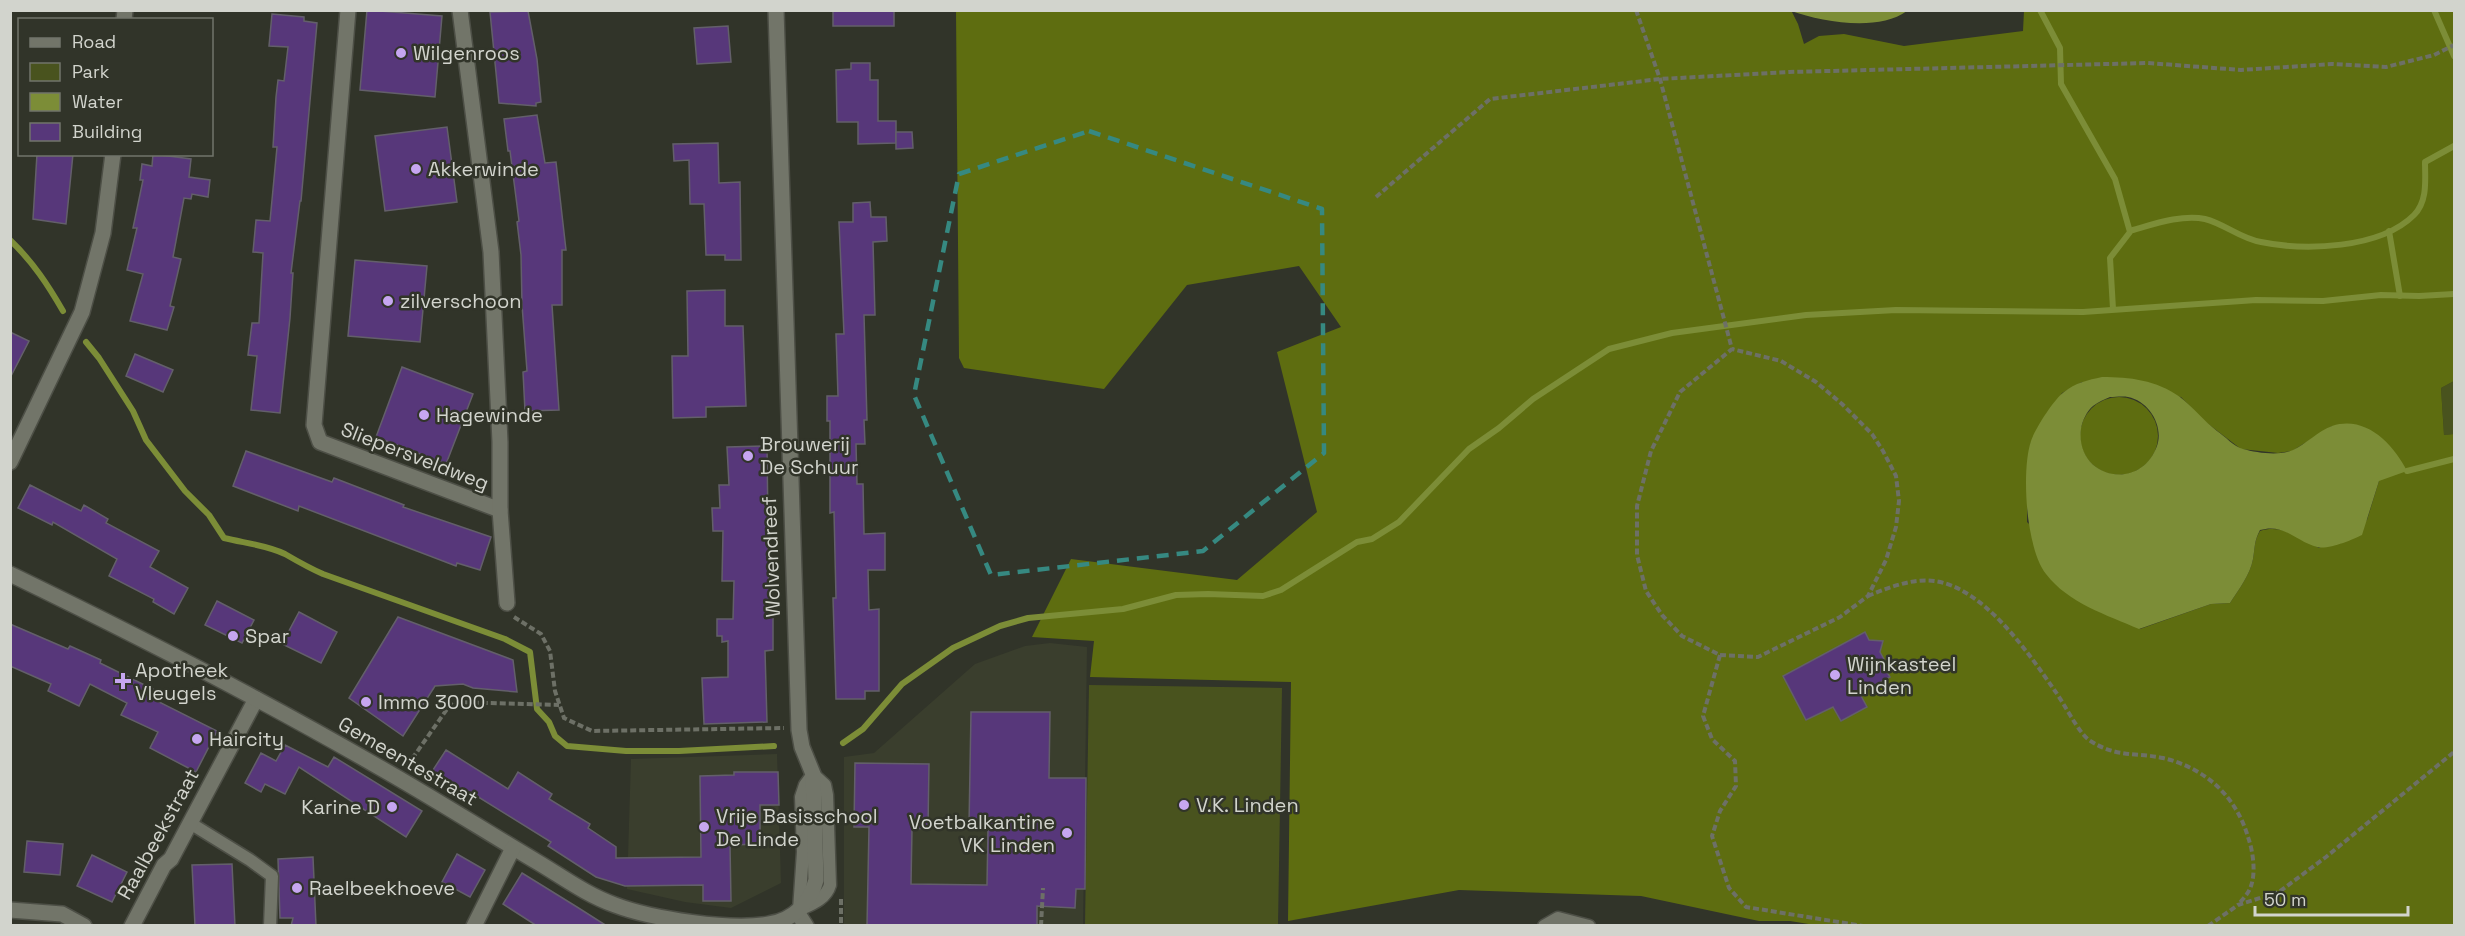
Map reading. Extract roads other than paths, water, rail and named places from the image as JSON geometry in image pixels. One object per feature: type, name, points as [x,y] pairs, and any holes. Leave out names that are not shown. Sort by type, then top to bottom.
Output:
[{"type":"street","name":"Sliepersveldweg","points":[[348,10],[314,425],[320,442],[500,510],[500,442],[491,252],[460,10]]},
{"type":"street","name":"Wolvendreef","points":[[776,10],[799,730],[802,747],[813,774],[816,880],[812,896],[798,911]]},
{"type":"street","points":[[10,462],[82,312],[103,233],[113,156]]},
{"type":"street","points":[[500,510],[507,603]]},
{"type":"street","name":"Gemeentestraat","points":[[10,574],[256,699],[398,778],[589,894],[643,914],[733,925],[771,924],[798,911]]},
{"type":"street","name":"Raalbeekstraat","points":[[132,926],[256,699]]},
{"type":"street","points":[[474,926],[513,848]]},
{"type":"street","points":[[10,910],[62,914],[84,926]]},
{"type":"street","points":[[798,911],[806,926]]},
{"type":"lane","points":[[190,823],[272,876],[270,926]]},
{"type":"lane","points":[[1544,926],[1558,918],[1588,926]]},
{"type":"water","points":[[1791,11],[1907,11],[1881,21],[1850,23],[1819,19]]},
{"type":"water","points":[[2102,377],[2133,379],[2152,383],[2171,391],[2233,444],[2255,452],[2288,452],[2332,426],[2344,424],[2367,428],[2386,442],[2407,471],[2379,481],[2362,535],[2322,548],[2283,531],[2268,528],[2260,530],[2249,571],[2230,603],[2211,604],[2139,629],[2089,607],[2065,593],[2055,584],[2039,562],[2027,509],[2026,471],[2033,436],[2055,401],[2068,389]],"holes":[[[2110,397],[2136,399],[2153,416],[2158,430],[2157,446],[2149,461],[2137,470],[2124,474],[2110,473],[2098,468],[2088,459],[2082,446],[2081,429],[2087,413],[2095,405]]]},
{"type":"waterway","points":[[2040,10],[2060,48],[2061,84],[2115,179],[2130,232],[2110,258],[2113,309]]},
{"type":"waterway","points":[[2434,10],[2454,56]]},
{"type":"waterway","points":[[2133,230],[2169,220],[2196,218],[2212,221],[2254,240],[2279,245],[2341,245],[2362,241],[2382,235],[2414,215],[2424,197],[2425,162],[2454,146]]},
{"type":"waterway","points":[[2389,231],[2400,296]]},
{"type":"waterway","points":[[10,240],[40,274],[63,311]]},
{"type":"waterway","points":[[843,743],[863,729],[902,684],[953,648],[1000,626],[1028,618],[1123,609],[1176,595],[1263,596],[1281,590],[1357,542],[1372,539],[1399,522],[1469,449],[1499,428],[1533,399],[1609,349],[1672,333],[1806,315],[1896,310],[2083,312],[2256,300],[2323,301],[2381,295],[2454,294]]},
{"type":"waterway","points":[[86,342],[133,411],[146,440],[185,491],[209,515],[224,538],[278,551],[323,574],[505,639],[530,652],[537,709],[549,722],[555,736],[567,746],[626,751],[774,746]]},
{"type":"waterway","points":[[2407,471],[2454,459]]},
{"type":"place","name":"Wilgenroos","points":[[401,53]]},
{"type":"place","name":"Akkerwinde","points":[[416,169]]},
{"type":"place","name":"zilverschoon","points":[[388,301]]},
{"type":"place","name":"Hagewinde","points":[[424,415]]},
{"type":"place","name":"Brouwerij De Schuur","points":[[748,456]]},
{"type":"place","name":"Spar","points":[[233,636]]},
{"type":"place","name":"Wijnkasteel Linden","points":[[1835,675]]},
{"type":"place","name":"Apotheek Vleugels","points":[[123,681]]},
{"type":"place","name":"Immo 3000","points":[[366,702]]},
{"type":"place","name":"Haircity","points":[[197,739]]},
{"type":"place","name":"V.K. Linden","points":[[1184,805]]},
{"type":"place","name":"Karine D","points":[[392,807]]},
{"type":"place","name":"Vrije Basisschool De Linde","points":[[704,827]]},
{"type":"place","name":"Voetbalkantine VK Linden","points":[[1067,833]]},
{"type":"place","name":"Raelbeekhoeve","points":[[297,888]]}]
